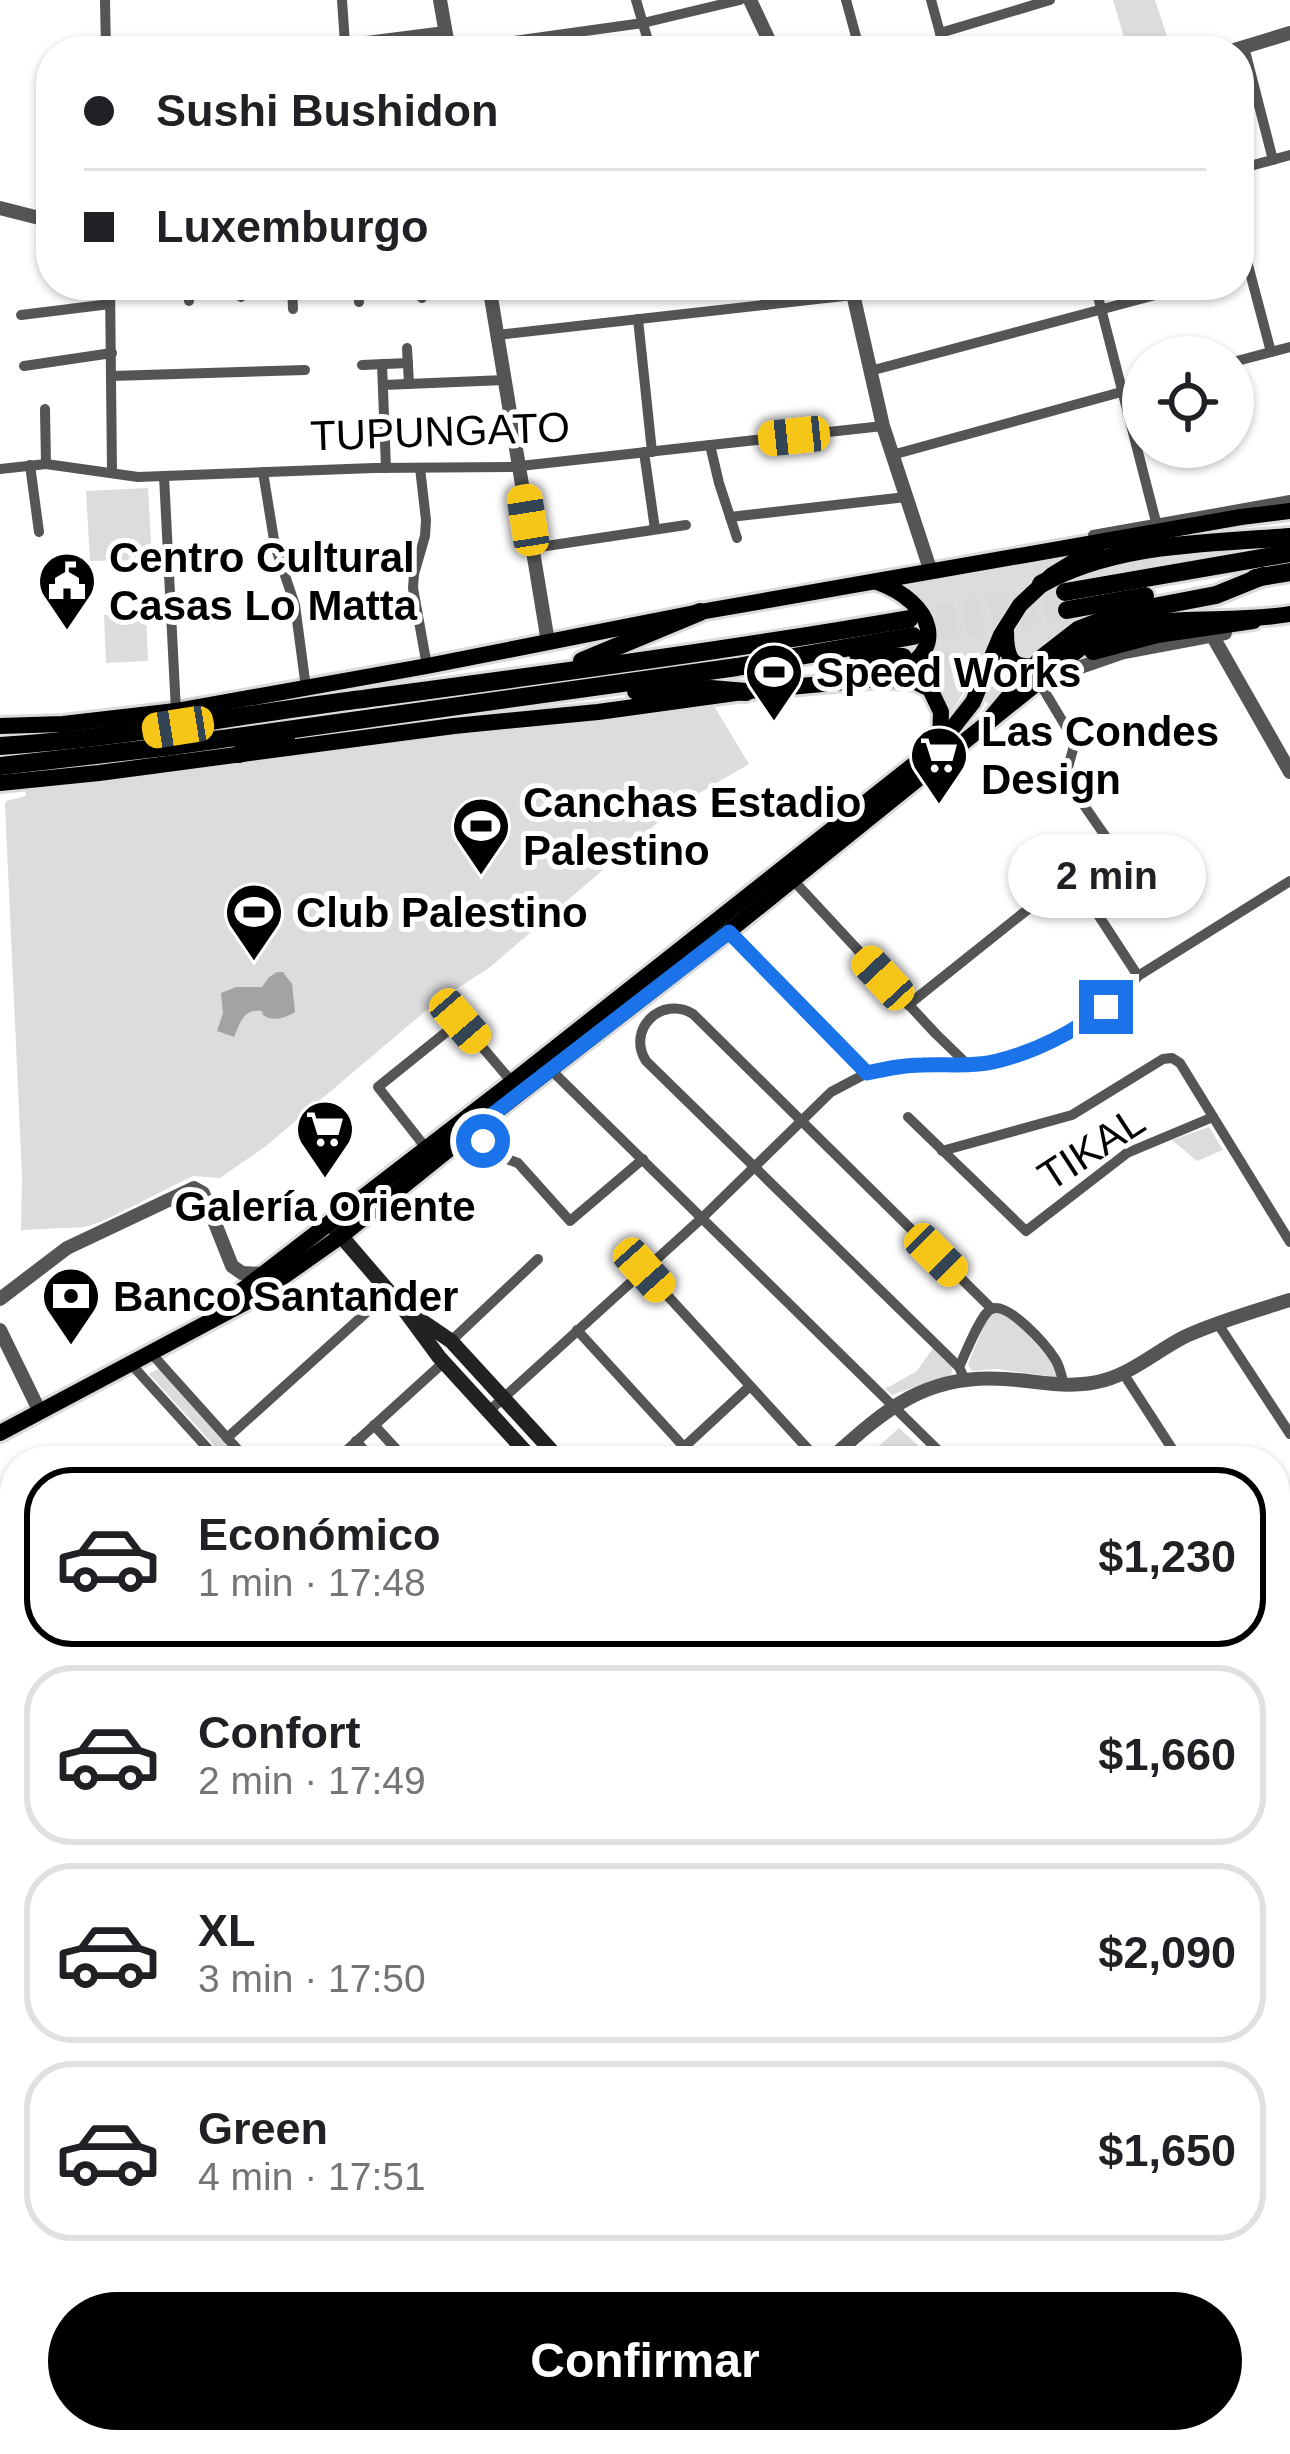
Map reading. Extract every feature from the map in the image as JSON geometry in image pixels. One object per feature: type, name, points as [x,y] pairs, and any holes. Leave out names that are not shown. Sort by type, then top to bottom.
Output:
[{"type":"highway","points":[[1041,584],[1071,568],[1118,554],[1290,537]]},
{"type":"highway","points":[[1290,553],[1066,601],[1290,572]]},
{"type":"highway","points":[[992,718],[1037,674],[1060,643],[1088,625],[1228,592],[1263,576]]},
{"type":"highway","points":[[550,674],[700,612]]},
{"type":"highway","points":[[1093,651],[1157,634],[1253,620]]},
{"type":"highway","points":[[0,746],[139,734],[731,648],[911,628],[811,654],[165,747],[0,766]]},
{"type":"highway","points":[[811,654],[903,657]]},
{"type":"highway","points":[[590,687],[746,692]]},
{"type":"highway","points":[[239,754],[354,719]]},
{"type":"main road","points":[[0,726],[63,724],[176,710],[700,612],[1290,511]]},
{"type":"main road","points":[[0,1433],[258,1295],[426,1148],[512,1082],[642,1000],[729,932],[788,874],[940,744],[973,701],[1020,605],[1074,560],[1111,542]]},
{"type":"main road","points":[[874,581],[912,600],[927,628],[925,649],[918,659],[880,679]]},
{"type":"main road","points":[[1006,626],[1011,660],[1037,674],[1099,636],[1133,626],[1290,614]]},
{"type":"main road","points":[[0,783],[880,679],[916,682],[930,689],[941,712],[940,744]]},
{"type":"main road","points":[[199,1325],[263,1274],[474,1130],[546,1064],[992,718]]},
{"type":"main road","points":[[335,1229],[520,1446]]},
{"type":"main road","points":[[403,1308],[451,1341],[547,1446]]},
{"type":"main road","points":[[442,1359],[442,1348],[451,1341]]},
{"type":"street","points":[[104,0],[105,36]]},
{"type":"street","points":[[340,36],[342,0]]},
{"type":"street","points":[[440,0],[446,36]]},
{"type":"street","points":[[636,0],[647,36]]},
{"type":"street","points":[[581,36],[740,0]]},
{"type":"street","points":[[750,0],[767,36]]},
{"type":"street","points":[[846,0],[856,36]]},
{"type":"street","points":[[931,0],[941,36]]},
{"type":"street","points":[[940,33],[1050,0]]},
{"type":"street","points":[[408,36],[445,31]]},
{"type":"street","points":[[1254,44],[1290,33]]},
{"type":"street","points":[[1254,101],[1273,160]]},
{"type":"street","points":[[1254,165],[1290,155]]},
{"type":"street","points":[[0,208],[36,217]]},
{"type":"street","points":[[110,300],[112,472]]},
{"type":"street","points":[[293,300],[293,309]]},
{"type":"street","points":[[491,300],[548,642]]},
{"type":"street","points":[[765,300],[766,305]]},
{"type":"street","points":[[497,335],[795,300]]},
{"type":"street","points":[[854,300],[883,426],[931,572]]},
{"type":"street","points":[[1099,300],[1122,388]]},
{"type":"street","points":[[870,371],[1138,300]]},
{"type":"street","points":[[1254,300],[1271,352]]},
{"type":"street","points":[[21,316],[110,304]]},
{"type":"street","points":[[638,320],[656,529]]},
{"type":"street","points":[[1254,356],[1290,347]]},
{"type":"street","points":[[407,348],[409,384]]},
{"type":"street","points":[[24,366],[112,353]]},
{"type":"street","points":[[362,365],[408,363]]},
{"type":"street","points":[[382,364],[386,468]]},
{"type":"street","points":[[112,376],[304,370]]},
{"type":"street","points":[[383,386],[505,380]]},
{"type":"street","points":[[892,455],[1122,392]]},
{"type":"street","points":[[45,409],[46,464]]},
{"type":"street","name":"TUPUNGATO","points":[[0,469],[46,464],[138,477],[520,466],[883,426]]},
{"type":"street","points":[[710,445],[736,538]]},
{"type":"street","points":[[30,465],[39,532]]},
{"type":"street","points":[[420,468],[426,520],[413,588],[427,666]]},
{"type":"street","points":[[1142,468],[1156,522]]},
{"type":"street","points":[[263,472],[275,546],[295,605],[305,688]]},
{"type":"street","points":[[164,476],[176,710]]},
{"type":"street","points":[[730,517],[905,497]]},
{"type":"street","points":[[1042,552],[1097,534],[1290,500]]},
{"type":"street","points":[[533,548],[686,525]]},
{"type":"street","points":[[1168,890],[1145,854],[1118,848],[1107,840],[1070,784],[1067,770],[1075,742],[1037,674],[1212,635],[1253,620]]},
{"type":"street","points":[[1212,635],[1290,772]]},
{"type":"street","points":[[788,874],[967,1064]]},
{"type":"street","points":[[489,1412],[702,1218],[831,1092],[867,1073],[894,1067],[996,1062],[1041,1045],[1087,1022],[1138,976],[1290,881]]},
{"type":"street","points":[[908,1006],[1052,890],[1067,884],[1080,887],[1138,976]]},
{"type":"street","points":[[729,932],[867,1073]]},
{"type":"street","points":[[642,1000],[656,1015]]},
{"type":"street","points":[[962,1373],[642,1056],[640,1034],[668,1007],[690,1012],[992,1309]]},
{"type":"street","points":[[426,1148],[378,1087],[460,1021],[512,1082]]},
{"type":"street","points":[[942,1151],[1072,1115],[1169,1058],[1180,1063],[1290,1242]]},
{"type":"street","points":[[546,1064],[933,1446]]},
{"type":"street","name":"TIKAL","points":[[908,1118],[1026,1231],[1127,1153],[1213,1117]]},
{"type":"street","points":[[474,1130],[496,1155],[518,1163],[570,1221],[643,1160]]},
{"type":"street","points":[[0,1299],[77,1242],[197,1188],[232,1266],[242,1273],[263,1274]]},
{"type":"street","points":[[451,1341],[538,1259]]},
{"type":"street","points":[[644,1270],[805,1446]]},
{"type":"street","points":[[227,1438],[389,1292]]},
{"type":"street","points":[[845,1446],[892,1406],[962,1373],[1064,1386],[1094,1382],[1123,1373],[1185,1337],[1290,1300]]},
{"type":"street","points":[[962,1373],[985,1315],[1000,1307],[1012,1312],[1057,1361],[1064,1386]]},
{"type":"street","points":[[1218,1324],[1290,1434]]},
{"type":"street","points":[[0,1330],[40,1412]]},
{"type":"street","points":[[577,1330],[683,1446]]},
{"type":"street","points":[[151,1353],[234,1446]]},
{"type":"street","points":[[351,1446],[442,1359]]},
{"type":"street","points":[[131,1364],[206,1446]]},
{"type":"street","points":[[1123,1373],[1170,1446]]},
{"type":"street","points":[[685,1446],[750,1386]]},
{"type":"street","points":[[374,1425],[393,1446]]},
{"type":"street","points":[[356,1442],[360,1446]]},
{"type":"shaded area","points":[[1113,0],[1155,0],[1167,36],[1124,36]]},
{"type":"shaded area","points":[[148,488],[152,560],[90,561],[86,491]]},
{"type":"shaded area","points":[[1256,546],[1063,588],[1069,625],[989,705],[983,699],[1023,619],[1057,583],[1127,559]]},
{"type":"shaded area","points":[[1056,559],[1003,614],[948,716],[937,690],[916,672],[927,662],[932,648],[917,596],[902,584]]},
{"type":"shaded area","points":[[146,614],[148,661],[106,663],[104,615]]},
{"type":"shaded area","name":"Club Palestino","points":[[714,706],[749,764],[677,806],[489,968],[436,1002],[266,1146],[220,1178],[193,1176],[85,1227],[21,1230],[5,805],[26,796],[25,782],[412,735]]},
{"type":"shaded area","points":[[283,972],[292,984],[295,1012],[275,1019],[262,1011],[251,1012],[243,1017],[234,1037],[217,1031],[223,1013],[221,993],[236,987],[262,987]]},
{"type":"shaded area","points":[[1209,1127],[1223,1150],[1197,1161],[1172,1140]]},
{"type":"shaded area","points":[[998,1311],[1009,1313],[1058,1369],[1056,1377],[996,1369],[972,1371],[968,1364],[987,1318]]},
{"type":"shaded area","points":[[933,1348],[953,1367],[951,1375],[892,1395],[885,1389],[917,1371]]},
{"type":"shaded area","points":[[159,1368],[229,1446],[214,1446],[149,1374]]},
{"type":"shaded area","points":[[899,1428],[919,1446],[879,1446]]},
{"type":"tunnel","points":[[910,618],[1065,592]]},
{"type":"tunnel","points":[[913,636],[1067,610]]},
{"type":"tunnel","points":[[908,657],[1024,663]]},
{"type":"place","name":"Centro Cultural Casas Lo Matta","points":[[67,632]]},
{"type":"place","name":"Speed Works","points":[[774,723]]},
{"type":"place","name":"Las Condes Design","points":[[939,806]]},
{"type":"place","name":"Canchas Estadio Palestino","points":[[481,877]]},
{"type":"place","name":"Club Palestino","points":[[254,963]]},
{"type":"place","name":"Galería Oriente","points":[[325,1180]]},
{"type":"place","name":"Banco Santander","points":[[71,1347]]},
{"type":"route","points":[[483,1141],[474,1130],[484,1121],[729,932],[867,1073],[923,1064],[996,1062],[1064,1034],[1106,1007]]}]
